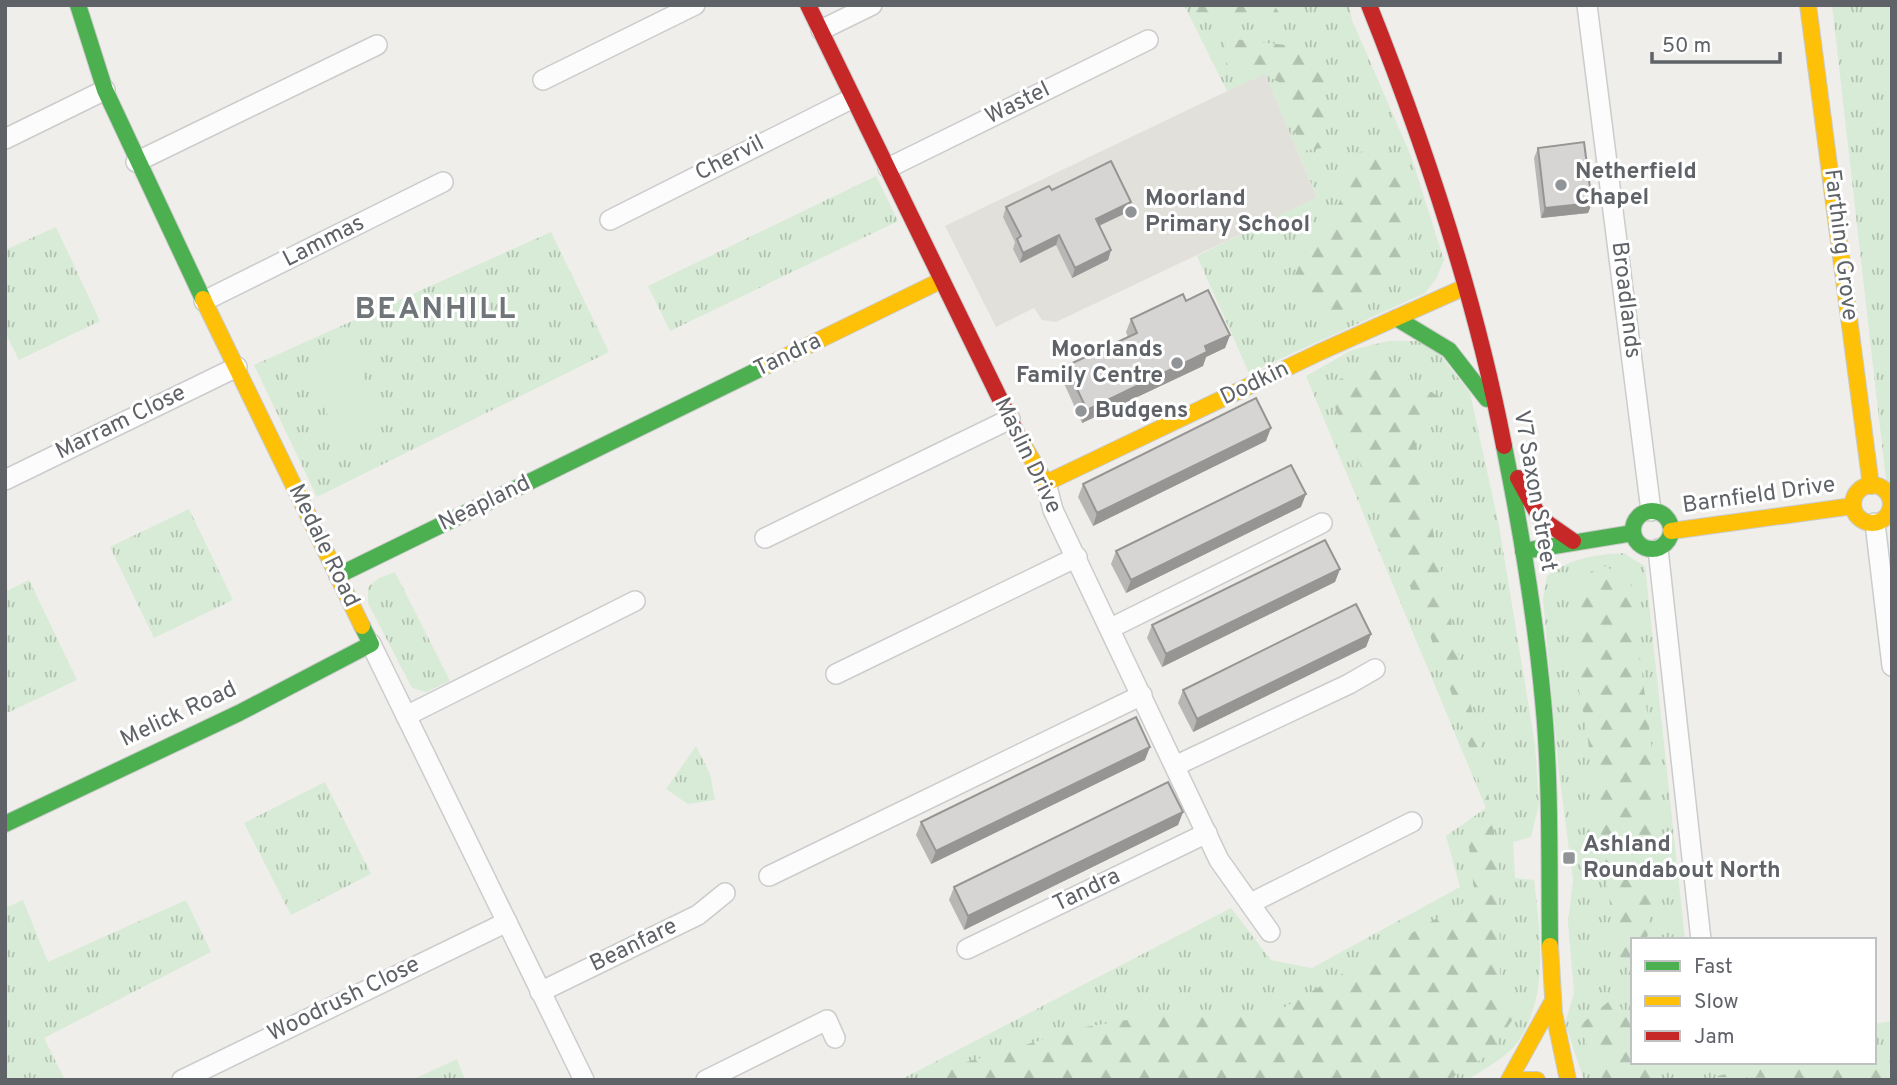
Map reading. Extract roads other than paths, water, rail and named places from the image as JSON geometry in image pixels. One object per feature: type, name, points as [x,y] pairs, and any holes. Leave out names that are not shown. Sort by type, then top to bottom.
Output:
[{"type":"street","name":"Medale Road","points":[[78,5],[105,90],[136,162],[584,1080]]},
{"type":"street","points":[[543,80],[695,5]]},
{"type":"street","name":"Maslin Drive","points":[[808,5],[851,99],[888,168],[1010,419],[1046,483],[1053,510],[1177,765],[1219,860],[1270,932]]},
{"type":"street","points":[[821,30],[872,5]]},
{"type":"street","name":"V7 Saxon Street","points":[[1369,5],[1425,153],[1465,287],[1497,415],[1523,551],[1543,698],[1549,779],[1551,1004],[1560,1058],[1568,1080]]},
{"type":"street","name":"Broadlands","points":[[1587,5],[1651,511]]},
{"type":"street","name":"Farthing Grove","points":[[1808,5],[1871,486]]},
{"type":"street","name":"Wastel","points":[[888,168],[1148,40]]},
{"type":"street","points":[[136,162],[377,45]]},
{"type":"street","points":[[5,139],[105,90]]},
{"type":"street","name":"Chervil","points":[[610,220],[851,99]]},
{"type":"street","name":"Lammas","points":[[204,301],[443,182]]},
{"type":"street","name":"Tandra","points":[[634,433],[942,280]]},
{"type":"street","name":"Dodkin","points":[[1046,483],[1465,287]]},
{"type":"street","points":[[1396,318],[1438,340],[1456,354],[1497,415]]},
{"type":"street","name":"Marram Close","points":[[5,480],[237,368]]},
{"type":"street","points":[[765,538],[1010,419]]},
{"type":"street","name":"Neapland","points":[[337,576],[634,433]]},
{"type":"street","points":[[1502,441],[1534,510],[1540,518],[1573,541]]},
{"type":"street","points":[[1871,486],[1886,492],[1891,503],[1888,513],[1875,523],[1863,521],[1853,506],[1858,492],[1871,486]]},
{"type":"street","name":"Barnfield Drive","points":[[1671,531],[1853,506]]},
{"type":"street","points":[[1651,511],[1664,515],[1671,531],[1669,540],[1658,549],[1644,548],[1633,533],[1635,520],[1651,511]]},
{"type":"street","points":[[1111,628],[1322,523]]},
{"type":"street","points":[[1875,523],[1892,666]]},
{"type":"street","points":[[1523,551],[1633,533]]},
{"type":"street","points":[[1658,549],[1701,938]]},
{"type":"street","points":[[836,674],[1077,557]]},
{"type":"street","points":[[406,716],[635,601]]},
{"type":"street","name":"Melick Road","points":[[5,824],[239,713],[370,644]]},
{"type":"street","points":[[1177,765],[1349,684],[1374,668]]},
{"type":"street","points":[[769,876],[1142,695]]},
{"type":"street","points":[[1251,903],[1412,822]]},
{"type":"street","name":"Tandra","points":[[967,948],[1207,833]]},
{"type":"street","name":"Beanfare","points":[[540,992],[698,915],[724,893]]},
{"type":"street","name":"Woodrush Close","points":[[182,1080],[507,922]]},
{"type":"street","name":"V7 Saxon Street","points":[[1509,1080],[1551,1004]]},
{"type":"street","points":[[706,1080],[827,1022]]},
{"type":"street","points":[[1522,1080],[1537,1080]]},
{"type":"place","name":"Netherfield Chapel","points":[[1561,185]]},
{"type":"place","name":"Moorland Primary School","points":[[1131,212]]},
{"type":"place","name":"Moorlands Family Centre","points":[[1177,363]]},
{"type":"place","name":"Budgens","points":[[1081,411]]},
{"type":"place","name":"Ashland Roundabout North","points":[[1569,858]]},
{"type":"district","name":"BEANHILL","points":[[436,310]]}]
